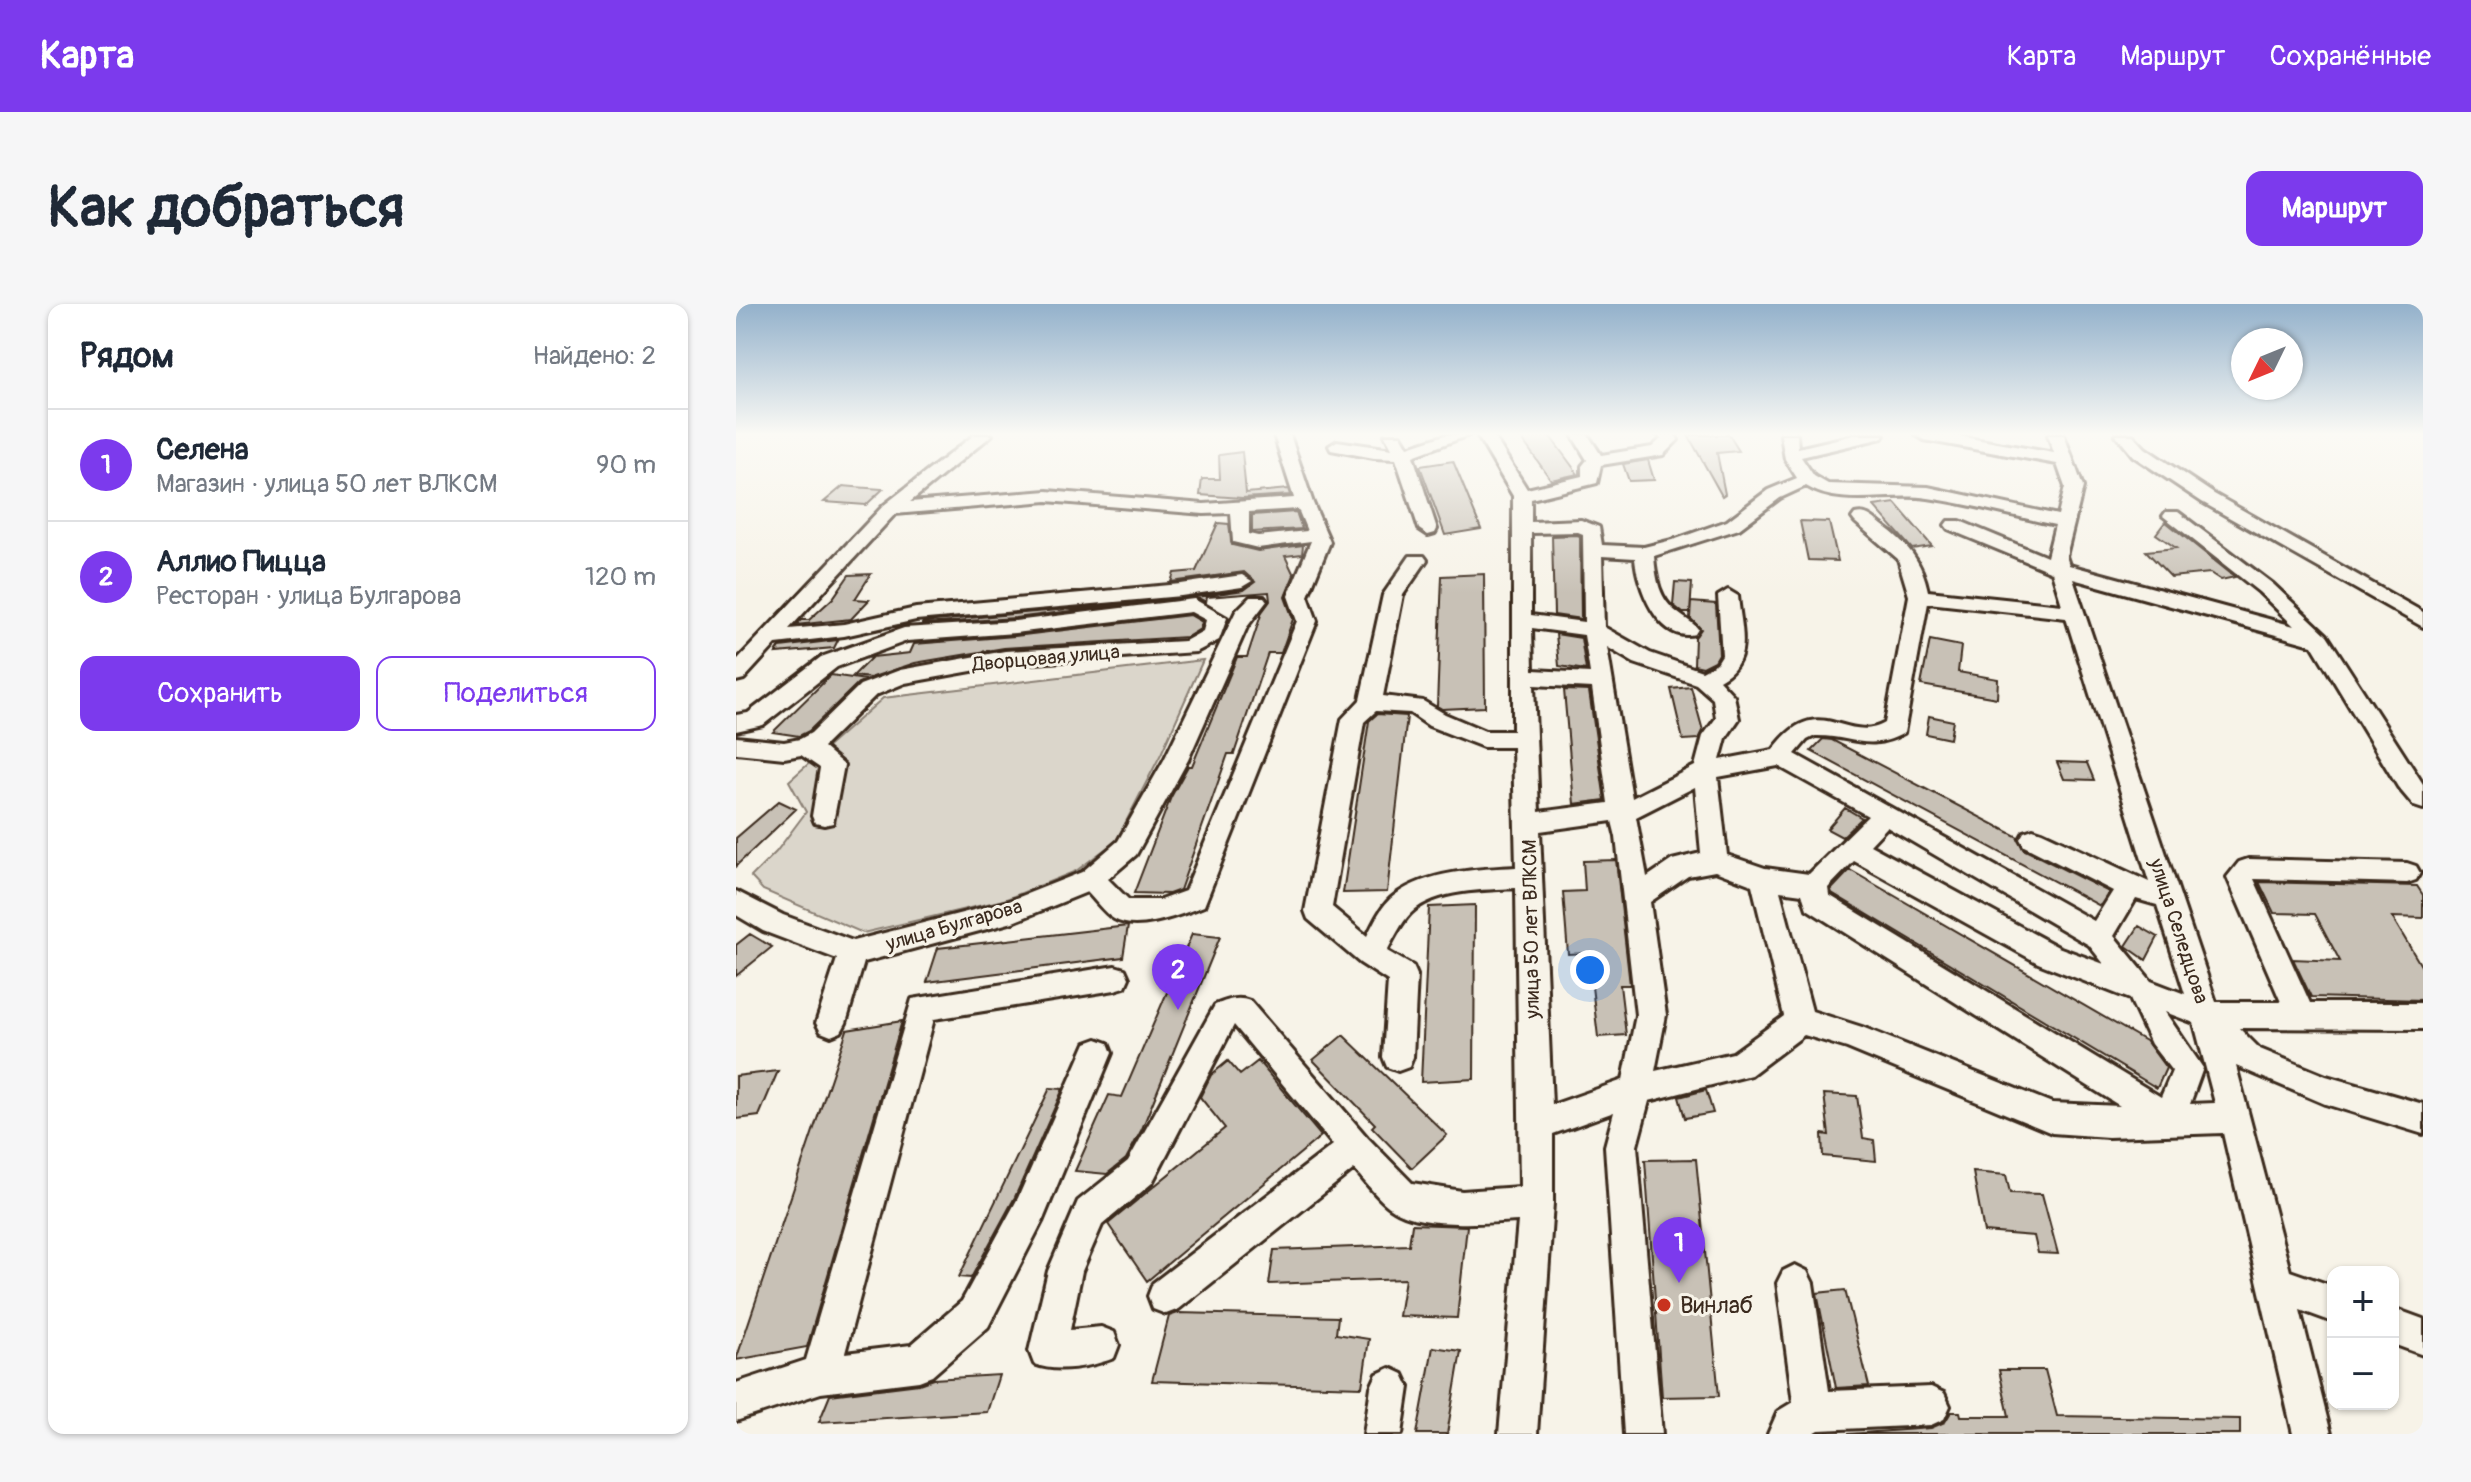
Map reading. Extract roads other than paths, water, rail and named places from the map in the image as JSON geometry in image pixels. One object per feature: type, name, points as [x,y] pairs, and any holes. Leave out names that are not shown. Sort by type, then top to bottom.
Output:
[{"type":"street","points":[[736,674],[890,509],[917,488]]},
{"type":"street","points":[[1091,879],[1123,911],[1161,911],[1195,898],[1307,621],[1298,596],[1321,550],[1321,542],[1299,488]]},
{"type":"street","points":[[1414,488],[1428,529]]},
{"type":"street","name":"улица 50 лет ВЛКСМ","points":[[1517,488],[1522,496],[1524,528],[1521,620],[1537,1125],[1536,1203],[1518,1434]]},
{"type":"street","points":[[1522,496],[1556,488]]},
{"type":"street","points":[[1592,550],[1644,553],[1683,543],[1733,525],[1774,494],[1788,488]]},
{"type":"street","points":[[1822,488],[1845,492],[1906,489],[2066,522]]},
{"type":"street","name":"улица Селедцова","points":[[2074,488],[2056,556],[2206,1015],[2235,1117],[2312,1434]]},
{"type":"street","points":[[2193,488],[2423,621]]},
{"type":"street","points":[[890,509],[1047,496],[1204,509],[1304,503]]},
{"type":"street","points":[[1240,509],[1240,538],[1258,542],[1317,535]]},
{"type":"street","points":[[2172,516],[2266,588],[2320,640],[2407,781],[2423,800]]},
{"type":"street","points":[[1781,757],[1799,734],[1810,729],[1825,728],[1877,738],[1896,727],[1919,596],[1916,569],[1909,555],[1861,518]]},
{"type":"street","points":[[1954,525],[2060,569],[2320,640]]},
{"type":"street","points":[[1524,528],[1581,526],[1592,531],[1594,630],[1622,813],[1629,837],[1651,1015],[1621,1146],[1643,1434]]},
{"type":"street","points":[[1644,553],[1646,580],[1660,614],[1688,629]]},
{"type":"street","points":[[1398,1057],[1403,975],[1370,955],[1318,911],[1353,719],[1371,703],[1393,595],[1417,560]]},
{"type":"street","points":[[769,638],[844,630],[916,614],[1181,590],[1242,581]]},
{"type":"street","points":[[1704,679],[1725,668],[1733,655],[1728,596]]},
{"type":"street","points":[[1919,596],[2075,613]]},
{"type":"street","name":"улица Булгарова","points":[[853,953],[1013,911],[1091,879],[1127,848],[1176,760],[1237,627],[1246,611],[1257,601]]},
{"type":"street","name":"Дворцовая улица","points":[[805,746],[819,739],[868,690],[900,677],[1005,658],[1189,647],[1212,635],[1217,618],[1194,605],[1015,627]]},
{"type":"street","points":[[1521,620],[1594,630],[1642,658],[1704,679],[1723,696],[1728,719],[1715,736],[1705,771],[1715,861]]},
{"type":"street","points":[[736,723],[755,719],[829,662],[904,635],[1015,627],[1005,658]]},
{"type":"street","points":[[1523,677],[1602,681]]},
{"type":"street","points":[[1371,703],[1415,706],[1437,720],[1483,739],[1527,739]]},
{"type":"street","points":[[736,745],[784,750],[805,746],[832,765],[824,816]]},
{"type":"street","points":[[1529,823],[1622,813],[1705,771],[1781,757],[2099,937],[2139,987],[2161,1035],[2188,1068],[2168,1119]]},
{"type":"street","points":[[1814,885],[1885,814]]},
{"type":"street","points":[[2033,839],[2130,887],[2167,897]]},
{"type":"street","points":[[1851,847],[2048,955],[2206,1015],[2249,1059],[2325,1090],[2423,1119]]},
{"type":"street","points":[[1636,898],[1681,867],[1715,861],[1764,878],[1814,885]]},
{"type":"street","points":[[2300,1013],[2240,877],[2248,869],[2407,873]]},
{"type":"street","points":[[1370,955],[1404,902],[1442,888],[1485,879],[1529,877]]},
{"type":"street","points":[[1764,878],[1800,1021]]},
{"type":"street","points":[[1814,885],[1816,901],[2168,1119]]},
{"type":"street","points":[[2099,937],[2130,887]]},
{"type":"street","points":[[736,902],[773,923],[853,953],[831,1023]]},
{"type":"street","points":[[821,1374],[922,1008],[1115,978]]},
{"type":"street","points":[[1101,1345],[1047,1351],[1065,1271],[1090,1213],[1140,1172],[1225,1014],[1240,1010],[1356,1148],[1404,1198],[1462,1208],[1536,1203]]},
{"type":"street","points":[[2206,1015],[2300,1013],[2423,1016]]},
{"type":"street","points":[[1537,1125],[1636,1090],[1740,1065],[1800,1021]]},
{"type":"street","points":[[1800,1021],[1851,1036],[2052,1118],[2108,1122],[2235,1117]]},
{"type":"street","points":[[736,1402],[821,1374],[919,1363],[975,1314],[1030,1210],[1097,1053]]},
{"type":"street","points":[[1166,1296],[1356,1148]]},
{"type":"street","points":[[1795,1283],[1800,1422],[1931,1406]]},
{"type":"street","points":[[2274,1283],[2327,1302]]},
{"type":"street","points":[[2399,1328],[2423,1337]]},
{"type":"street","points":[[1383,1434],[1390,1387]]},
{"type":"place","name":"Аллио Пицца","points":[[1178,1010]]},
{"type":"place","name":"Селена","points":[[1679,1283]]},
{"type":"place","name":"Винлаб","points":[[1664,1305]]}]
